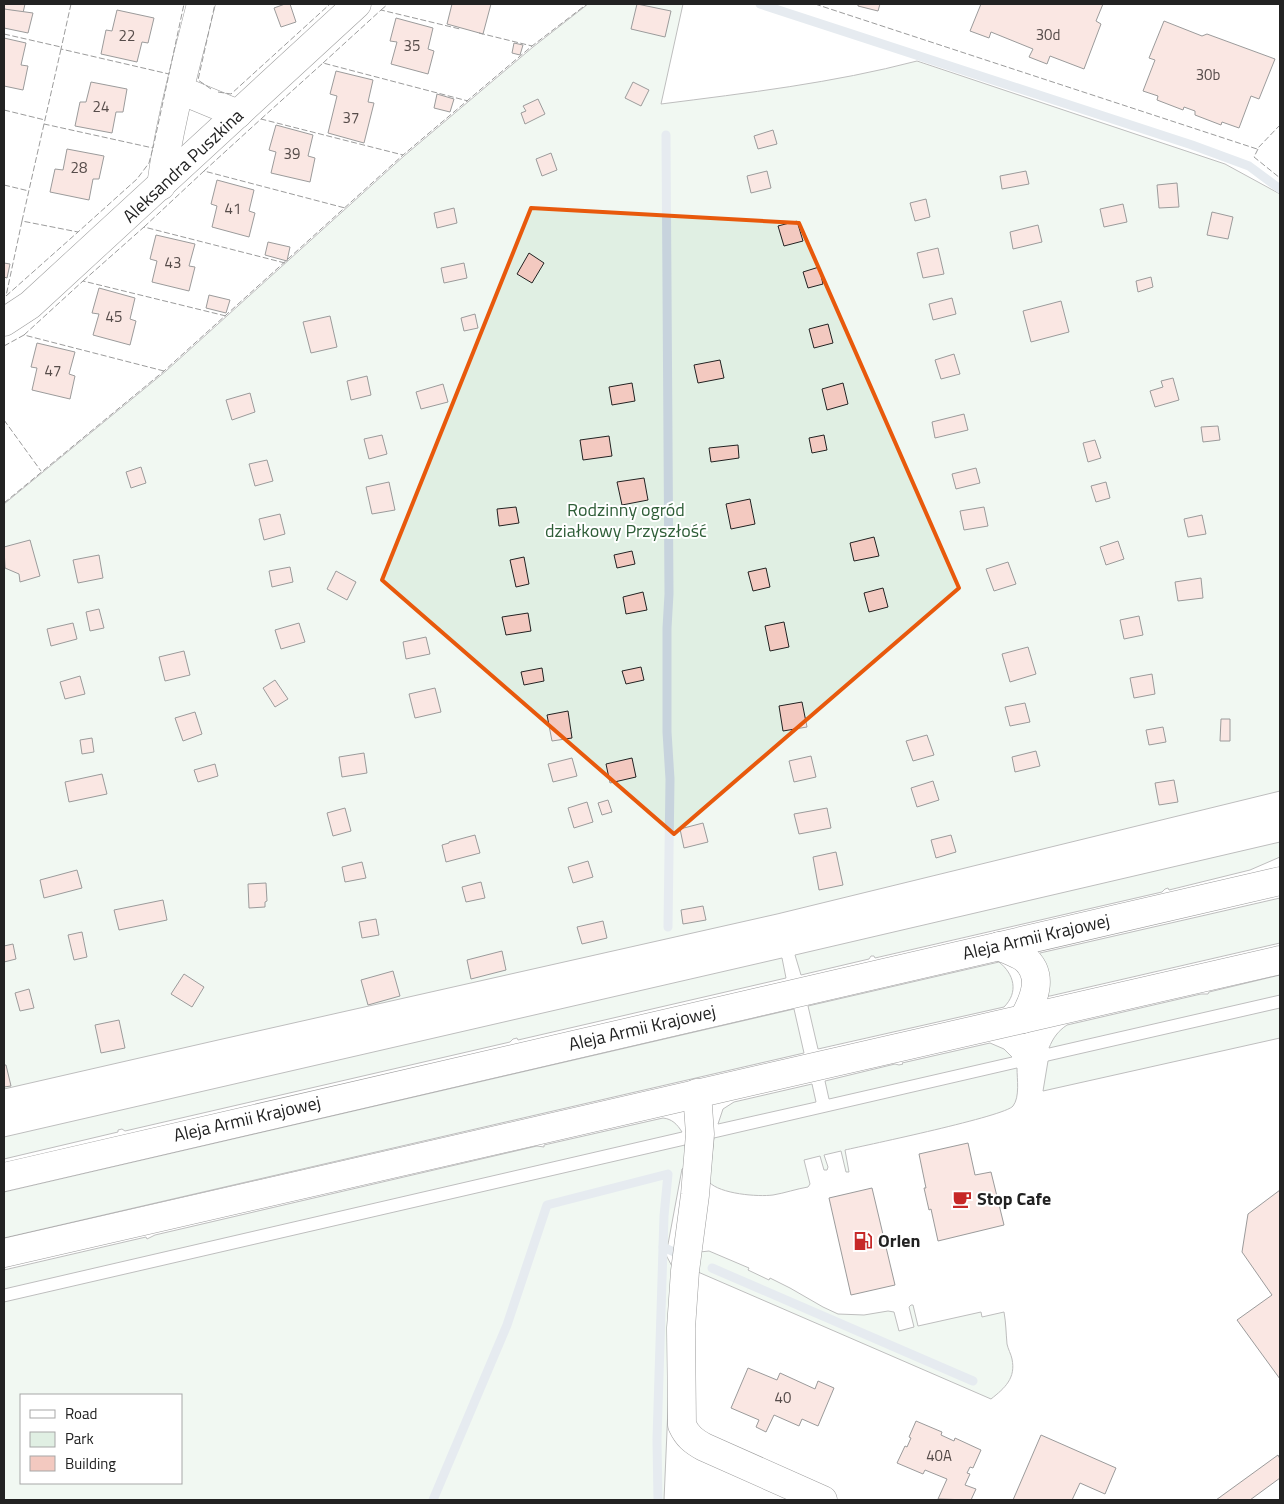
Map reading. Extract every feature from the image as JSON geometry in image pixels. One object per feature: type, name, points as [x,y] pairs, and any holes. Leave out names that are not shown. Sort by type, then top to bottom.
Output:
[{"type":"main road","points":[[161,186],[165,158],[201,4]]},
{"type":"main road","name":"Aleksandra Puszkina","points":[[4,322],[30,305],[358,4]]},
{"type":"main road","points":[[180,90],[238,114]]},
{"type":"main road","name":"Aleja Armii Krajowej","points":[[4,1177],[1280,881]]},
{"type":"main road","points":[[999,946],[1024,958],[1036,976],[1036,991],[1023,1019]]},
{"type":"main road","points":[[4,1253],[1280,960]]},
{"type":"main road","points":[[697,1093],[700,1134],[685,1271],[681,1328],[682,1425],[685,1433],[691,1440],[704,1447],[824,1500]]},
{"type":"highlighted area","points":[[531,208],[799,223],[959,588],[674,834],[382,580]]},
{"type":"green space","name":"Rodzinny ogród działkowy Przyszłość","points":[[588,4],[683,4],[661,104],[822,81],[917,61],[1225,164],[1280,194],[1280,791],[777,914],[4,1089],[4,504],[166,371],[404,156],[533,47]]},
{"type":"green space","points":[[1280,842],[1280,857],[1250,870],[1169,890],[1168,888],[1162,892],[875,958],[871,956],[869,959],[801,975],[795,955]]},
{"type":"green space","points":[[1280,898],[1280,943],[1050,996],[1047,994],[1038,955],[1040,953]]},
{"type":"green space","points":[[782,958],[786,978],[518,1040],[517,1038],[510,1042],[125,1131],[122,1129],[118,1130],[118,1132],[4,1159],[4,1137]]},
{"type":"green space","points":[[999,962],[1008,972],[1013,983],[1012,995],[1004,1007],[818,1049],[808,1006]]},
{"type":"green space","points":[[1280,975],[1280,995],[1049,1048],[1056,1035],[1067,1025],[1201,994],[1208,994],[1209,992]]},
{"type":"green space","points":[[1280,1008],[1280,1038],[1043,1091],[1048,1061]]},
{"type":"green space","points":[[794,1009],[804,1053],[4,1238],[4,1192]]},
{"type":"green space","points":[[990,1043],[1004,1049],[1012,1057],[829,1099],[825,1081]]},
{"type":"green space","points":[[1017,1068],[1018,1082],[1015,1102],[1013,1106],[1005,1111],[906,1137],[845,1150],[849,1172],[846,1172],[841,1151],[824,1155],[828,1167],[827,1170],[824,1170],[820,1156],[804,1160],[810,1184],[808,1187],[766,1196],[730,1192],[709,1182],[714,1138]]},
{"type":"green space","points":[[812,1084],[816,1102],[718,1124],[723,1109],[734,1102]]},
{"type":"green space","points":[[663,1118],[674,1122],[682,1132],[4,1289],[4,1270],[146,1237],[147,1239],[155,1235],[537,1146],[544,1147],[544,1145]]},
{"type":"green space","points":[[685,1145],[687,1167],[682,1169],[666,1255],[674,1270],[664,1500],[4,1500],[4,1302]]},
{"type":"green space","points":[[709,1251],[749,1268],[748,1270],[769,1280],[770,1278],[838,1314],[864,1315],[888,1311],[894,1312],[899,1331],[914,1327],[909,1307],[911,1305],[913,1305],[918,1326],[981,1312],[982,1317],[1004,1312],[1007,1344],[1013,1366],[1011,1377],[1005,1387],[991,1399],[698,1272],[700,1252]]},
{"type":"building","points":[[4,4],[25,4],[23,13],[4,9]]},
{"type":"building","points":[[290,4],[296,22],[281,27],[274,8]]},
{"type":"building","points":[[452,4],[491,4],[483,34],[447,24]]},
{"type":"building","points":[[637,4],[671,11],[665,37],[631,29]]},
{"type":"building","points":[[858,4],[880,4],[878,11],[858,6]]},
{"type":"building","points":[[981,4],[1103,4],[1096,21],[1101,24],[1084,69],[1050,56],[1047,64],[1029,57],[1033,49],[991,32],[989,38],[970,31]]},
{"type":"building","points":[[4,9],[33,13],[28,33],[4,28]]},
{"type":"building","points":[[117,10],[154,18],[148,43],[142,42],[137,62],[101,54],[106,30],[112,31]]},
{"type":"building","points":[[396,18],[433,28],[428,49],[434,51],[428,74],[391,64],[397,42],[390,41]]},
{"type":"building","points":[[1164,21],[1202,36],[1207,34],[1275,59],[1259,99],[1251,96],[1239,128],[1222,122],[1221,125],[1195,115],[1195,111],[1184,107],[1183,110],[1157,100],[1158,96],[1143,91],[1155,60],[1149,58]]},
{"type":"building","points":[[4,38],[26,43],[21,65],[28,66],[23,90],[4,86]]},
{"type":"building","points":[[514,43],[523,45],[520,55],[512,53]]},
{"type":"building","points":[[336,71],[373,80],[368,102],[374,103],[364,143],[328,133],[337,96],[330,94]]},
{"type":"building","points":[[91,82],[127,89],[123,112],[116,112],[112,133],[75,126],[80,102],[86,102]]},
{"type":"building","points":[[633,82],[649,90],[641,106],[625,98]]},
{"type":"building","points":[[437,94],[454,99],[450,112],[434,108]]},
{"type":"building","points":[[538,99],[545,114],[525,124],[521,113],[526,111],[523,106]]},
{"type":"building","points":[[276,125],[313,135],[308,156],[315,158],[310,182],[271,173],[276,152],[269,150]]},
{"type":"building","points":[[773,130],[777,144],[758,149],[754,136]]},
{"type":"building","points":[[67,149],[104,156],[99,179],[93,179],[89,200],[50,192],[55,169],[63,170]]},
{"type":"building","points":[[551,153],[557,170],[542,176],[536,159]]},
{"type":"building","points":[[767,171],[771,188],[751,193],[747,176]]},
{"type":"building","points":[[1026,171],[1029,184],[1002,189],[1000,176]]},
{"type":"building","points":[[217,180],[254,190],[249,211],[255,213],[249,237],[212,227],[217,206],[211,204]]},
{"type":"building","points":[[1177,183],[1179,207],[1159,208],[1157,185]]},
{"type":"building","points":[[926,199],[930,217],[915,221],[910,203]]},
{"type":"building","points":[[1123,204],[1127,222],[1104,227],[1100,209]]},
{"type":"building","points":[[454,208],[457,223],[437,228],[434,213]]},
{"type":"building","points":[[1212,212],[1233,217],[1228,239],[1207,235]]},
{"type":"building","points":[[797,221],[803,241],[784,246],[778,226]]},
{"type":"building","points":[[1038,225],[1042,242],[1013,249],[1010,232]]},
{"type":"building","points":[[156,235],[195,244],[189,266],[195,267],[189,291],[152,282],[157,261],[150,259]]},
{"type":"building","points":[[268,242],[290,247],[287,261],[265,255]]},
{"type":"building","points":[[938,248],[944,274],[923,278],[917,253]]},
{"type":"building","points":[[529,253],[544,263],[532,283],[517,274]]},
{"type":"building","points":[[4,263],[10,264],[7,278],[4,277]]},
{"type":"building","points":[[464,263],[467,278],[444,283],[441,268]]},
{"type":"building","points":[[819,267],[823,284],[808,288],[803,272]]},
{"type":"building","points":[[1151,277],[1153,287],[1138,292],[1136,281]]},
{"type":"building","points":[[99,288],[135,298],[130,319],[136,321],[130,345],[93,335],[99,314],[92,313]]},
{"type":"building","points":[[209,295],[230,300],[226,313],[206,308]]},
{"type":"building","points":[[952,298],[956,314],[933,320],[929,304]]},
{"type":"building","points":[[1061,301],[1069,332],[1031,342],[1023,311]]},
{"type":"building","points":[[475,314],[478,328],[464,331],[461,318]]},
{"type":"building","points":[[330,316],[337,347],[311,353],[303,322]]},
{"type":"building","points":[[828,324],[833,343],[814,348],[809,329]]},
{"type":"building","points":[[37,343],[75,352],[69,374],[75,376],[70,399],[32,390],[37,368],[31,367]]},
{"type":"building","points":[[954,354],[960,374],[941,379],[935,360]]},
{"type":"building","points":[[720,360],[724,378],[698,383],[694,365]]},
{"type":"building","points":[[367,376],[371,395],[351,400],[347,381]]},
{"type":"building","points":[[1173,378],[1179,400],[1155,407],[1150,391],[1163,387],[1161,381]]},
{"type":"building","points":[[632,383],[635,401],[612,405],[609,387]]},
{"type":"building","points":[[843,383],[848,404],[827,410],[822,389]]},
{"type":"building","points":[[443,384],[448,402],[421,409],[416,392]]},
{"type":"building","points":[[250,393],[255,412],[232,420],[226,400]]},
{"type":"building","points":[[964,414],[968,430],[935,438],[932,422]]},
{"type":"building","points":[[1218,426],[1220,440],[1203,442],[1201,427]]},
{"type":"building","points":[[382,435],[387,454],[369,459],[364,439]]},
{"type":"building","points":[[824,435],[827,450],[812,453],[809,438]]},
{"type":"building","points":[[609,436],[612,456],[583,460],[580,440]]},
{"type":"building","points":[[1095,440],[1101,458],[1088,462],[1083,443]]},
{"type":"building","points":[[738,445],[739,458],[711,462],[709,448]]},
{"type":"building","points":[[267,460],[273,481],[255,486],[249,464]]},
{"type":"building","points":[[141,467],[146,483],[131,488],[126,472]]},
{"type":"building","points":[[976,468],[980,483],[956,489],[952,474]]},
{"type":"building","points":[[644,478],[648,500],[622,505],[617,482]]},
{"type":"building","points":[[389,482],[395,510],[372,514],[366,487]]},
{"type":"building","points":[[1106,482],[1110,498],[1096,502],[1091,486]]},
{"type":"building","points":[[750,499],[755,524],[731,529],[726,504]]},
{"type":"building","points":[[516,507],[519,523],[499,526],[497,509]]},
{"type":"building","points":[[984,507],[988,526],[964,530],[960,511]]},
{"type":"building","points":[[280,514],[285,534],[264,540],[259,519]]},
{"type":"building","points":[[1202,515],[1206,534],[1188,537],[1184,519]]},
{"type":"building","points":[[874,537],[879,556],[854,561],[850,543]]},
{"type":"building","points":[[30,540],[40,576],[20,582],[19,574],[5,568],[4,547]]},
{"type":"building","points":[[1118,541],[1124,559],[1106,565],[1100,547]]},
{"type":"building","points":[[632,551],[635,564],[617,568],[614,555]]},
{"type":"building","points":[[99,555],[103,578],[78,583],[73,560]]},
{"type":"building","points":[[524,557],[529,584],[516,587],[510,560]]},
{"type":"building","points":[[1008,562],[1016,584],[994,591],[986,569]]},
{"type":"building","points":[[290,567],[293,582],[272,587],[269,571]]},
{"type":"building","points":[[766,568],[770,587],[753,591],[748,572]]},
{"type":"building","points":[[336,571],[356,582],[347,600],[327,589]]},
{"type":"building","points":[[1201,578],[1203,598],[1178,601],[1175,582]]},
{"type":"building","points":[[883,588],[888,607],[869,612],[864,593]]},
{"type":"building","points":[[643,592],[647,610],[626,614],[623,597]]},
{"type":"building","points":[[99,609],[104,628],[90,631],[86,612]]},
{"type":"building","points":[[528,613],[531,631],[506,635],[502,617]]},
{"type":"building","points":[[1139,616],[1143,635],[1124,639],[1120,620]]},
{"type":"building","points":[[784,622],[789,647],[770,651],[765,626]]},
{"type":"building","points":[[73,623],[77,639],[51,646],[47,629]]},
{"type":"building","points":[[299,623],[305,642],[281,649],[275,630]]},
{"type":"building","points":[[426,637],[430,654],[406,659],[403,642]]},
{"type":"building","points":[[1028,647],[1036,674],[1010,682],[1002,654]]},
{"type":"building","points":[[184,651],[190,675],[165,681],[159,657]]},
{"type":"building","points":[[641,667],[644,680],[626,684],[622,671]]},
{"type":"building","points":[[542,668],[544,681],[524,685],[521,672]]},
{"type":"building","points":[[1152,674],[1155,694],[1134,698],[1130,678]]},
{"type":"building","points":[[80,676],[85,694],[65,699],[60,682]]},
{"type":"building","points":[[275,680],[288,699],[275,707],[263,688]]},
{"type":"building","points":[[435,688],[441,712],[415,718],[409,694]]},
{"type":"building","points":[[802,702],[807,727],[783,731],[779,706]]},
{"type":"building","points":[[1025,703],[1030,722],[1010,726],[1005,707]]},
{"type":"building","points":[[568,711],[572,738],[552,741],[547,715]]},
{"type":"building","points":[[195,712],[202,734],[183,741],[175,718]]},
{"type":"building","points":[[1221,719],[1230,719],[1230,741],[1220,741]]},
{"type":"building","points":[[1163,727],[1166,742],[1149,745],[1146,730]]},
{"type":"building","points":[[927,735],[934,755],[913,761],[906,741]]},
{"type":"building","points":[[92,738],[94,752],[82,754],[80,740]]},
{"type":"building","points":[[1036,751],[1040,766],[1015,772],[1012,757]]},
{"type":"building","points":[[364,753],[367,773],[342,777],[339,757]]},
{"type":"building","points":[[811,756],[816,777],[794,782],[789,761]]},
{"type":"building","points":[[572,758],[577,776],[553,782],[548,764]]},
{"type":"building","points":[[632,758],[636,777],[610,783],[606,764]]},
{"type":"building","points":[[215,764],[218,776],[198,782],[194,770]]},
{"type":"building","points":[[102,774],[107,794],[69,802],[65,782]]},
{"type":"building","points":[[1174,780],[1178,802],[1159,805],[1155,783]]},
{"type":"building","points":[[933,781],[939,800],[917,807],[911,788]]},
{"type":"building","points":[[608,800],[612,812],[602,815],[598,803]]},
{"type":"building","points":[[587,802],[593,822],[574,828],[568,808]]},
{"type":"building","points":[[345,808],[351,831],[333,836],[327,813]]},
{"type":"building","points":[[827,808],[831,828],[799,834],[794,814]]},
{"type":"building","points":[[703,823],[708,842],[684,848],[680,829]]},
{"type":"building","points":[[475,835],[480,853],[446,862],[442,845]]},
{"type":"building","points":[[951,835],[956,852],[936,858],[931,840]]},
{"type":"building","points":[[836,852],[843,885],[819,890],[813,857]]},
{"type":"building","points":[[588,861],[593,877],[573,883],[568,867]]},
{"type":"building","points":[[362,862],[366,878],[345,882],[342,867]]},
{"type":"building","points":[[77,870],[82,888],[44,898],[40,880]]},
{"type":"building","points":[[481,882],[485,898],[466,902],[462,887]]},
{"type":"building","points":[[266,883],[267,901],[265,902],[265,907],[249,908],[248,884]]},
{"type":"building","points":[[163,900],[167,920],[119,930],[114,910]]},
{"type":"building","points":[[703,906],[706,920],[683,924],[681,910]]},
{"type":"building","points":[[376,919],[379,935],[362,938],[359,922]]},
{"type":"building","points":[[603,921],[607,938],[582,944],[577,927]]},
{"type":"building","points":[[82,932],[87,957],[74,960],[68,935]]},
{"type":"building","points":[[13,944],[16,959],[4,962],[4,946]]},
{"type":"building","points":[[502,951],[506,970],[471,979],[467,960]]},
{"type":"building","points":[[393,971],[400,996],[368,1005],[361,980]]},
{"type":"building","points":[[184,974],[204,987],[192,1007],[171,994]]},
{"type":"building","points":[[29,989],[34,1008],[20,1011],[15,993]]},
{"type":"building","points":[[119,1020],[125,1048],[101,1053],[95,1025]]},
{"type":"building","points":[[4,1065],[6,1065],[11,1086],[4,1087]]},
{"type":"building","name":"Stop Cafe","points":[[968,1143],[975,1175],[991,1172],[1004,1225],[938,1241],[924,1188],[926,1188],[919,1154]]},
{"type":"building","points":[[872,1188],[895,1285],[851,1295],[829,1198]]},
{"type":"building","points":[[1280,1190],[1280,1379],[1237,1320],[1272,1295],[1242,1252],[1248,1214]]},
{"type":"building","points":[[748,1368],[777,1380],[780,1373],[815,1389],[818,1381],[834,1388],[818,1426],[802,1419],[799,1426],[774,1415],[766,1432],[756,1427],[759,1420],[731,1408]]},
{"type":"building","points":[[916,1421],[942,1432],[941,1435],[954,1441],[955,1438],[981,1450],[973,1468],[970,1467],[967,1473],[970,1474],[965,1485],[976,1489],[971,1500],[938,1499],[947,1479],[925,1470],[923,1474],[897,1463],[905,1446],[907,1447]]},
{"type":"building","points":[[1041,1435],[1116,1468],[1105,1494],[1080,1483],[1072,1500],[1013,1500]]},
{"type":"building","points":[[1278,1455],[1280,1459],[1280,1478],[1250,1500],[1216,1500]]},
{"type":"waterway","points":[[760,4],[1192,145],[1249,166],[1280,189]]},
{"type":"waterway","points":[[666,135],[669,594],[667,628],[667,732],[670,779],[668,927]]},
{"type":"waterway","points":[[433,1500],[507,1325],[547,1205],[668,1174],[664,1216],[657,1440],[658,1500]]},
{"type":"waterway","points":[[663,1247],[674,1252]]},
{"type":"waterway","points":[[712,1268],[973,1381]]},
{"type":"fence","points":[[71,4],[61,49],[169,74],[184,4]]},
{"type":"fence","points":[[211,89],[198,80],[215,4]]},
{"type":"fence","points":[[218,92],[231,94],[330,4]]},
{"type":"fence","points":[[381,10],[388,4]]},
{"type":"fence","points":[[4,503],[164,371],[403,155],[532,46],[587,4]]},
{"type":"fence","points":[[815,4],[1257,149],[1280,125]]},
{"type":"fence","points":[[323,63],[381,10],[460,29]]},
{"type":"fence","points":[[479,33],[532,46]]},
{"type":"fence","points":[[4,34],[61,47]]},
{"type":"fence","points":[[61,49],[44,124],[153,148],[169,74]]},
{"type":"fence","points":[[261,119],[323,63],[468,101]]},
{"type":"fence","points":[[4,110],[45,120]]},
{"type":"fence","points":[[204,171],[261,119],[403,155]]},
{"type":"fence","points":[[44,124],[22,221],[78,232],[137,179],[149,163],[153,148]]},
{"type":"fence","points":[[1258,149],[1254,157],[1280,178]]},
{"type":"fence","points":[[144,227],[204,171],[345,208]]},
{"type":"fence","points":[[4,185],[29,191]]},
{"type":"fence","points":[[22,221],[6,296],[78,232]]},
{"type":"fence","points":[[83,281],[144,227],[285,263]]},
{"type":"fence","points":[[24,335],[83,281],[226,316]]},
{"type":"fence","points":[[4,346],[24,335],[164,371]]},
{"type":"fence","points":[[4,420],[41,471]]},
{"type":"place","name":"Stop Cafe","points":[[962,1199]]},
{"type":"place","name":"Orlen","points":[[863,1241]]}]
